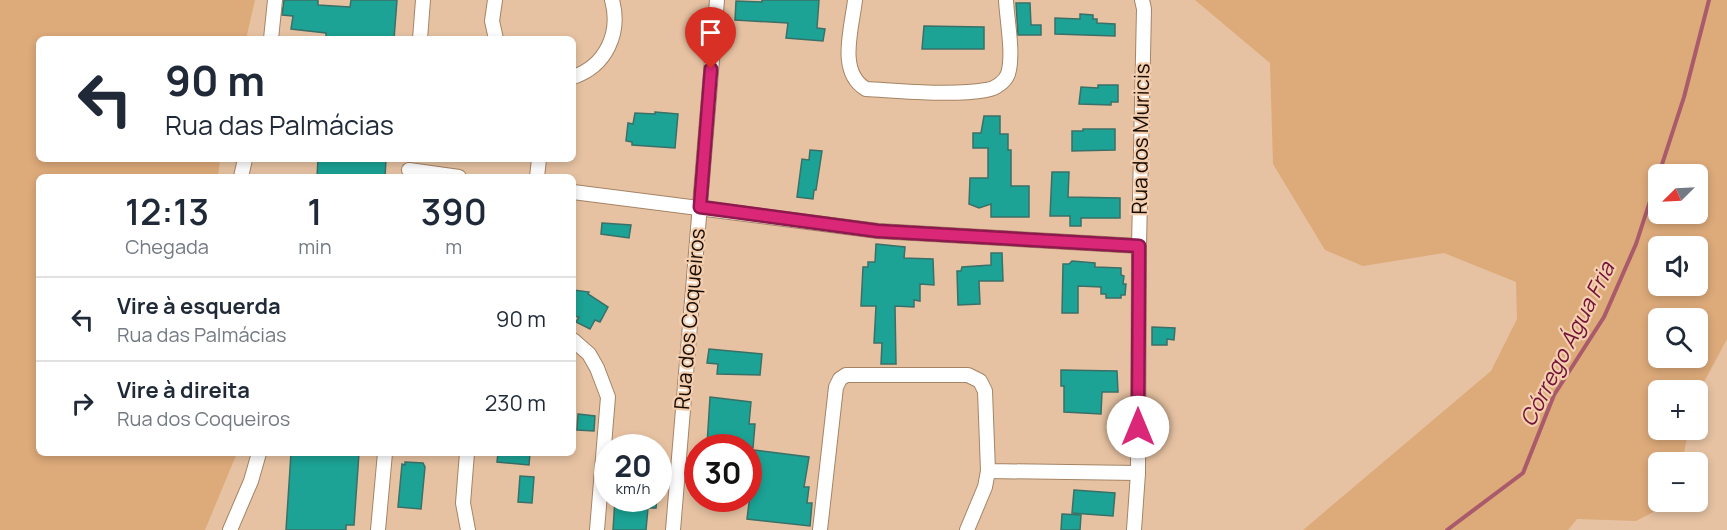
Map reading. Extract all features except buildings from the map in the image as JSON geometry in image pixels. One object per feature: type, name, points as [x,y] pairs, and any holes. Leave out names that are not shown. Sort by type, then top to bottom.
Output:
[{"type":"street","points":[[270,36],[275,0]]},
{"type":"street","points":[[420,36],[423,0]]},
{"type":"street","points":[[495,0],[492,21],[495,36]]},
{"type":"street","points":[[576,75],[598,62],[610,44],[615,23],[612,0]]},
{"type":"street","name":"Rua dos Coqueiros","points":[[673,530],[717,0]]},
{"type":"street","points":[[855,0],[849,68],[858,84],[866,89],[924,92],[987,90],[1003,81],[1007,76],[1010,62],[1006,0]]},
{"type":"street","name":"Rua dos Muricis","points":[[1134,530],[1138,473],[1139,246],[1144,9],[1142,0]]},
{"type":"street","points":[[410,169],[441,174]]},
{"type":"street","points":[[576,192],[878,231],[1139,246]]},
{"type":"street","points":[[576,343],[588,354],[597,368],[608,397],[597,530]]},
{"type":"street","points":[[820,530],[836,387],[840,379],[846,375],[968,375],[980,381],[985,391],[988,471],[985,487],[967,530]]},
{"type":"street","points":[[230,530],[251,481],[258,456]]},
{"type":"street","points":[[378,530],[385,456]]},
{"type":"street","points":[[467,456],[463,503],[468,530]]},
{"type":"street","points":[[988,471],[1138,473]]},
{"type":"shaded area","points":[[0,0],[255,0],[247,36],[36,36],[36,162],[220,162],[218,174],[36,174],[36,456],[236,456],[205,530],[0,530]]},
{"type":"shaded area","points":[[1195,0],[1727,0],[1727,339],[1705,380],[1648,380],[1648,440],[1687,440],[1684,452],[1648,452],[1648,512],[1654,512],[1636,521],[1577,519],[1568,530],[1303,530],[1491,371],[1517,319],[1516,282],[1444,253],[1363,266],[1325,250],[1273,164],[1270,63]]},
{"type":"waterway","name":"Córrego Água Fria","points":[[1447,530],[1523,473],[1554,395],[1604,317],[1636,244],[1684,97],[1709,0]]},
{"type":"route","points":[[711,69],[700,207],[878,231],[1139,246],[1138,427]]}]
